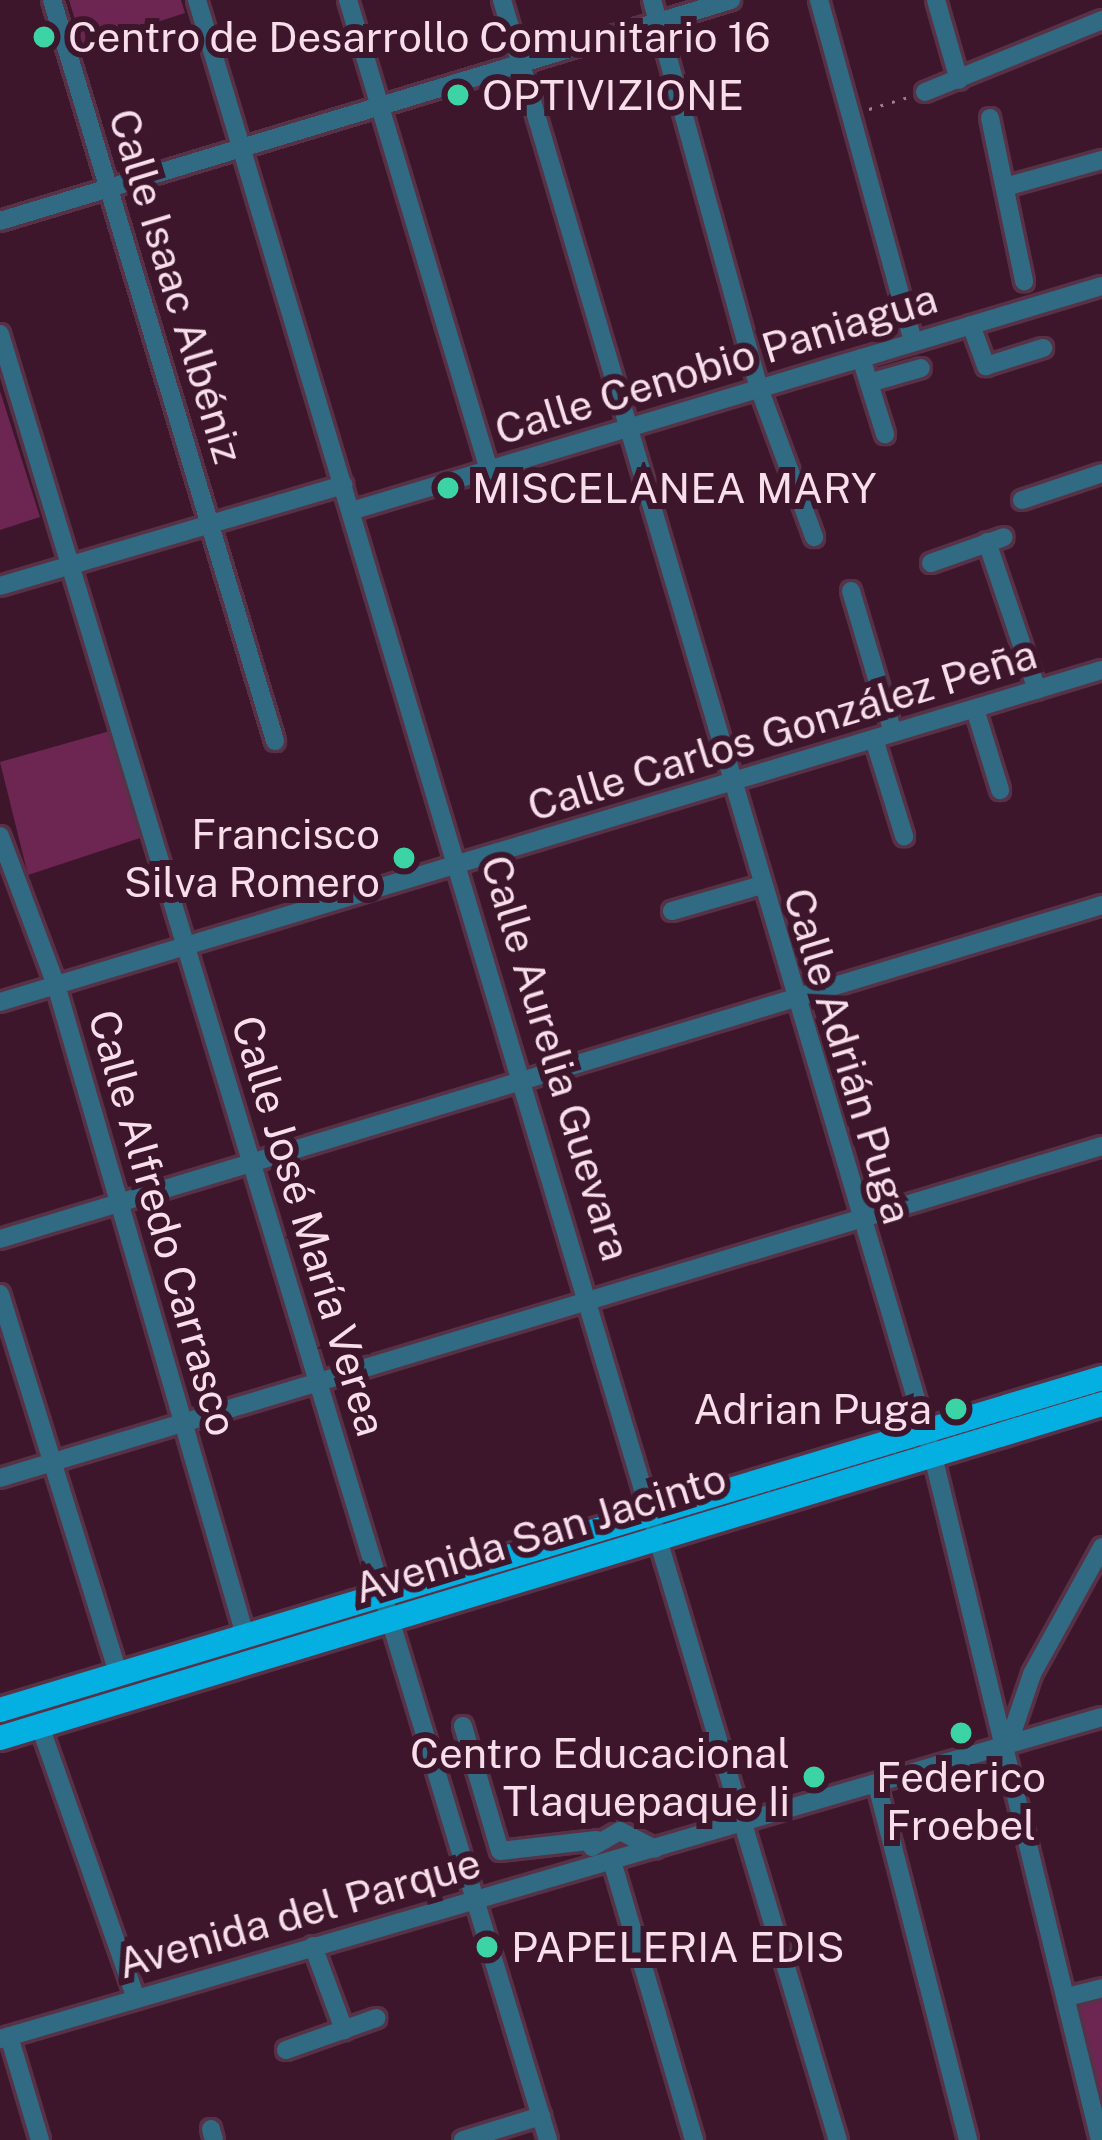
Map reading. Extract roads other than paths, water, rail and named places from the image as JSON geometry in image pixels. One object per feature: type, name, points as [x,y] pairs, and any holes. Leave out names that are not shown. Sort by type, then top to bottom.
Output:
[{"type":"main road","name":"Avenida San Jacinto","points":[[0,1738],[654,1512],[1102,1378]]},
{"type":"main road","name":"Avenida San Jacinto","points":[[0,1710],[245,1635],[382,1607],[662,1538],[1102,1404]]},
{"type":"street","name":"Calle Isaac Albéniz","points":[[52,0],[275,741]]},
{"type":"street","name":"Calle Aurelia Guevara","points":[[197,0],[594,1300],[838,2140]]},
{"type":"street","points":[[348,0],[489,470]]},
{"type":"street","name":"Calle Adrián Puga","points":[[502,0],[758,886],[933,1456],[1008,1745],[1100,2140]]},
{"type":"street","points":[[652,0],[759,388],[814,537]]},
{"type":"street","points":[[0,221],[731,0]]},
{"type":"street","points":[[819,0],[913,342]]},
{"type":"street","points":[[936,0],[958,80]]},
{"type":"street","points":[[925,92],[1102,20]]},
{"type":"street","points":[[990,118],[1024,281]]},
{"type":"street","points":[[1005,187],[1102,160]]},
{"type":"street","name":"Calle Cenobio Paniagua","points":[[351,511],[1102,286]]},
{"type":"street","points":[[971,325],[982,364],[1043,348]]},
{"type":"street","name":"Calle José María Verea","points":[[0,334],[319,1381],[382,1607],[548,2140]]},
{"type":"street","points":[[861,358],[885,434]]},
{"type":"street","points":[[869,383],[921,368]]},
{"type":"street","points":[[1022,500],[1102,473]]},
{"type":"street","points":[[0,586],[344,485]]},
{"type":"street","points":[[931,563],[996,540],[1037,690]]},
{"type":"street","points":[[850,591],[904,836]]},
{"type":"street","name":"Calle Carlos González Peña","points":[[0,1002],[187,943],[459,868],[727,781],[1102,670]]},
{"type":"street","points":[[974,709],[1000,790]]},
{"type":"street","name":"Calle Alfredo Carrasco","points":[[0,836],[56,985],[245,1635]]},
{"type":"street","points":[[672,911],[758,886]]},
{"type":"street","points":[[0,1239],[1102,905]]},
{"type":"street","points":[[0,1478],[1102,1146]]},
{"type":"street","points":[[0,1294],[49,1464],[118,1673]]},
{"type":"street","points":[[1008,1745],[1032,1674],[1102,1547]]},
{"type":"street","name":"Avenida del Parque","points":[[5,2038],[1102,1717]]},
{"type":"street","points":[[463,1726],[500,1851],[596,1840],[620,1831],[655,1849]]},
{"type":"street","points":[[34,1728],[130,2001]]},
{"type":"street","points":[[877,1784],[968,2140]]},
{"type":"street","points":[[578,1870],[596,1840]]},
{"type":"street","points":[[612,1861],[694,2140]]},
{"type":"street","points":[[314,1946],[344,2030]]},
{"type":"street","points":[[1067,1997],[1102,1988]]},
{"type":"street","points":[[286,2050],[377,2018]]},
{"type":"street","points":[[5,2038],[40,2140]]},
{"type":"street","points":[[463,2140],[541,2116]]},
{"type":"place","name":"Centro de Desarrollo Comunitario 16","points":[[44,37]]},
{"type":"place","name":"OPTIVIZIONE","points":[[458,95]]},
{"type":"place","name":"MISCELANEA MARY","points":[[448,488]]},
{"type":"place","name":"Francisco Silva Romero","points":[[404,858]]},
{"type":"place","name":"Adrian Puga","points":[[956,1409]]},
{"type":"place","name":"Federico Froebel","points":[[961,1733]]},
{"type":"place","name":"Centro Educacional Tlaquepaque Ii","points":[[814,1777]]},
{"type":"place","name":"PAPELERIA EDIS","points":[[487,1947]]}]
